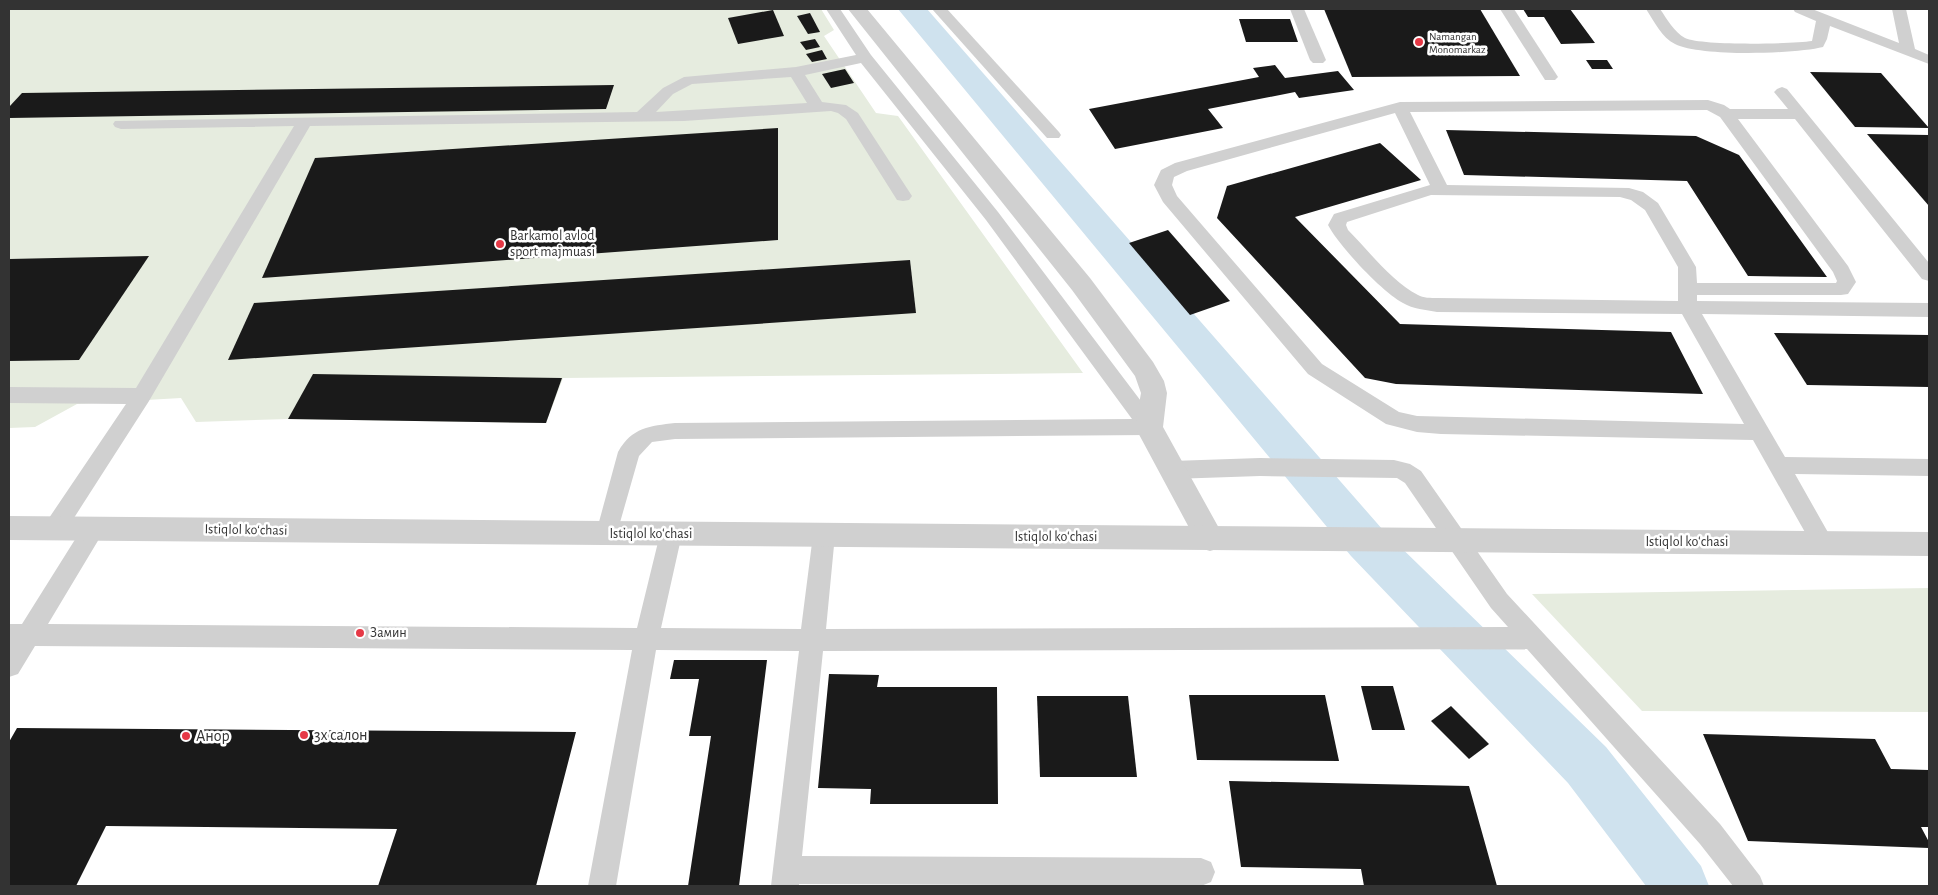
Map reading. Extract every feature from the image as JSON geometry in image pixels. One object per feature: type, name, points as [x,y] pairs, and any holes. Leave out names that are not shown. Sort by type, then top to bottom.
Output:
[{"type":"street","points":[[857,9],[1081,284],[1144,369],[1151,381],[1154,393],[1149,427],[1210,538]]},
{"type":"street","name":"Istiqlol koʻchasi","points":[[9,528],[1929,544]]},
{"type":"lane","points":[[832,9],[865,58],[992,216],[1149,427]]},
{"type":"lane","points":[[938,9],[1053,135]]},
{"type":"lane","points":[[1297,9],[1318,60]]},
{"type":"lane","points":[[1507,9],[1550,77]]},
{"type":"lane","points":[[1652,9],[1671,34],[1680,41],[1701,46],[1810,46],[1818,44],[1824,18]]},
{"type":"lane","points":[[1800,9],[1929,60]]},
{"type":"lane","points":[[1899,9],[1908,52]]},
{"type":"lane","points":[[641,117],[668,91],[689,80],[796,72],[865,58]]},
{"type":"lane","points":[[796,72],[817,107]]},
{"type":"lane","points":[[1782,92],[1929,275]]},
{"type":"lane","points":[[1760,432],[1417,424],[1394,418],[1315,369],[1169,198],[1162,185],[1167,174],[1181,167],[1400,106],[1696,103],[1718,108],[1726,114],[1841,270],[1846,282],[1841,289],[1688,298],[1437,305],[1422,303],[1408,298],[1396,289],[1341,233],[1338,225],[1340,218],[1348,214],[1430,190],[1441,189],[1632,193],[1644,199],[1652,207],[1687,266],[1688,298],[1823,544]]},
{"type":"lane","points":[[1400,106],[1441,189]]},
{"type":"lane","points":[[121,124],[684,116],[839,107],[848,111],[904,196]]},
{"type":"lane","points":[[1726,114],[1800,114]]},
{"type":"lane","points":[[55,528],[142,396],[304,122]]},
{"type":"lane","points":[[1688,298],[1929,310]]},
{"type":"lane","points":[[9,396],[142,396]]},
{"type":"lane","points":[[607,534],[629,452],[646,435],[675,431],[1149,427]]},
{"type":"lane","points":[[1778,465],[1929,467]]},
{"type":"lane","points":[[1172,470],[1260,467],[1394,469],[1402,470],[1416,480],[1452,540],[1499,601],[1524,638],[1710,834],[1750,886]]},
{"type":"lane","points":[[9,666],[18,635],[94,529]]},
{"type":"lane","points":[[602,886],[646,639],[671,534]]},
{"type":"lane","points":[[824,535],[786,878],[1043,879],[1202,872]]},
{"type":"lane","points":[[18,635],[812,640],[1524,638]]},
{"type":"shaded area","name":"Barkamol avlod sport majmuasi","points":[[9,9],[821,9],[834,30],[824,36],[876,113],[898,116],[1083,373],[563,378],[546,423],[288,419],[196,422],[181,398],[77,404],[35,427],[9,428]]},
{"type":"shaded area","points":[[1929,588],[1929,712],[1642,711],[1532,594]]},
{"type":"building","name":"Namangan Monomarkaz","points":[[1324,9],[1480,9],[1520,76],[1352,77]]},
{"type":"building","points":[[1523,9],[1570,9],[1595,43],[1561,44],[1544,17],[1528,17]]},
{"type":"building","points":[[773,10],[784,36],[738,44],[728,18]]},
{"type":"building","points":[[810,13],[820,32],[808,34],[797,16]]},
{"type":"building","points":[[1239,19],[1290,19],[1298,42],[1246,42]]},
{"type":"building","points":[[815,39],[820,47],[806,50],[800,42]]},
{"type":"building","points":[[822,50],[827,59],[812,62],[806,54]]},
{"type":"building","points":[[1586,60],[1607,60],[1613,69],[1592,69]]},
{"type":"building","points":[[1275,65],[1285,78],[1338,71],[1354,90],[1299,98],[1295,92],[1208,109],[1223,128],[1115,149],[1089,109],[1259,77],[1253,68]]},
{"type":"building","points":[[845,69],[854,83],[831,88],[822,74]]},
{"type":"building","points":[[1810,72],[1881,73],[1929,128],[1855,127]]},
{"type":"building","points":[[614,85],[606,109],[9,118],[9,107],[22,93]]},
{"type":"building","points":[[778,128],[778,240],[262,278],[315,158]]},
{"type":"building","points":[[1446,130],[1696,136],[1739,155],[1827,277],[1748,276],[1687,181],[1464,175]]},
{"type":"building","points":[[1867,134],[1929,135],[1929,206]]},
{"type":"building","points":[[1380,143],[1421,180],[1295,217],[1400,324],[1671,332],[1703,394],[1396,384],[1365,378],[1217,218],[1227,186]]},
{"type":"building","points":[[1168,230],[1230,301],[1190,315],[1129,243]]},
{"type":"building","points":[[149,256],[79,360],[9,361],[9,259]]},
{"type":"building","points":[[910,260],[916,313],[228,360],[254,303]]},
{"type":"building","points":[[1774,333],[1929,335],[1929,387],[1807,385]]},
{"type":"building","points":[[313,374],[562,378],[546,423],[288,419]]},
{"type":"building","points":[[674,660],[767,660],[739,886],[688,886],[711,736],[689,736],[699,679],[670,679]]},
{"type":"building","points":[[829,674],[879,675],[877,687],[997,687],[998,804],[870,804],[871,789],[818,788]]},
{"type":"building","points":[[1361,686],[1393,686],[1405,730],[1372,730]]},
{"type":"building","points":[[1189,695],[1325,695],[1339,761],[1197,760]]},
{"type":"building","points":[[1037,696],[1128,696],[1137,777],[1040,777]]},
{"type":"building","points":[[1451,706],[1489,744],[1469,759],[1431,721]]},
{"type":"building","points":[[17,728],[576,732],[536,886],[378,886],[397,829],[106,826],[76,886],[9,886],[9,742]]},
{"type":"building","points":[[1703,734],[1875,739],[1891,769],[1929,770],[1929,827],[1921,827],[1929,842],[1929,848],[1748,841]]},
{"type":"building","points":[[1229,781],[1469,786],[1497,886],[1364,886],[1361,869],[1241,867]]},
{"type":"waterway","points":[[912,9],[1367,543],[1587,765],[1681,886]]},
{"type":"place","name":"Namangan Monomarkaz","points":[[1419,42]]},
{"type":"place","name":"Barkamol avlod sport majmuasi","points":[[500,244]]},
{"type":"place","name":"Замин","points":[[360,633]]},
{"type":"place","name":"3х салон","points":[[304,735]]},
{"type":"place","name":"Анор","points":[[186,736]]}]
